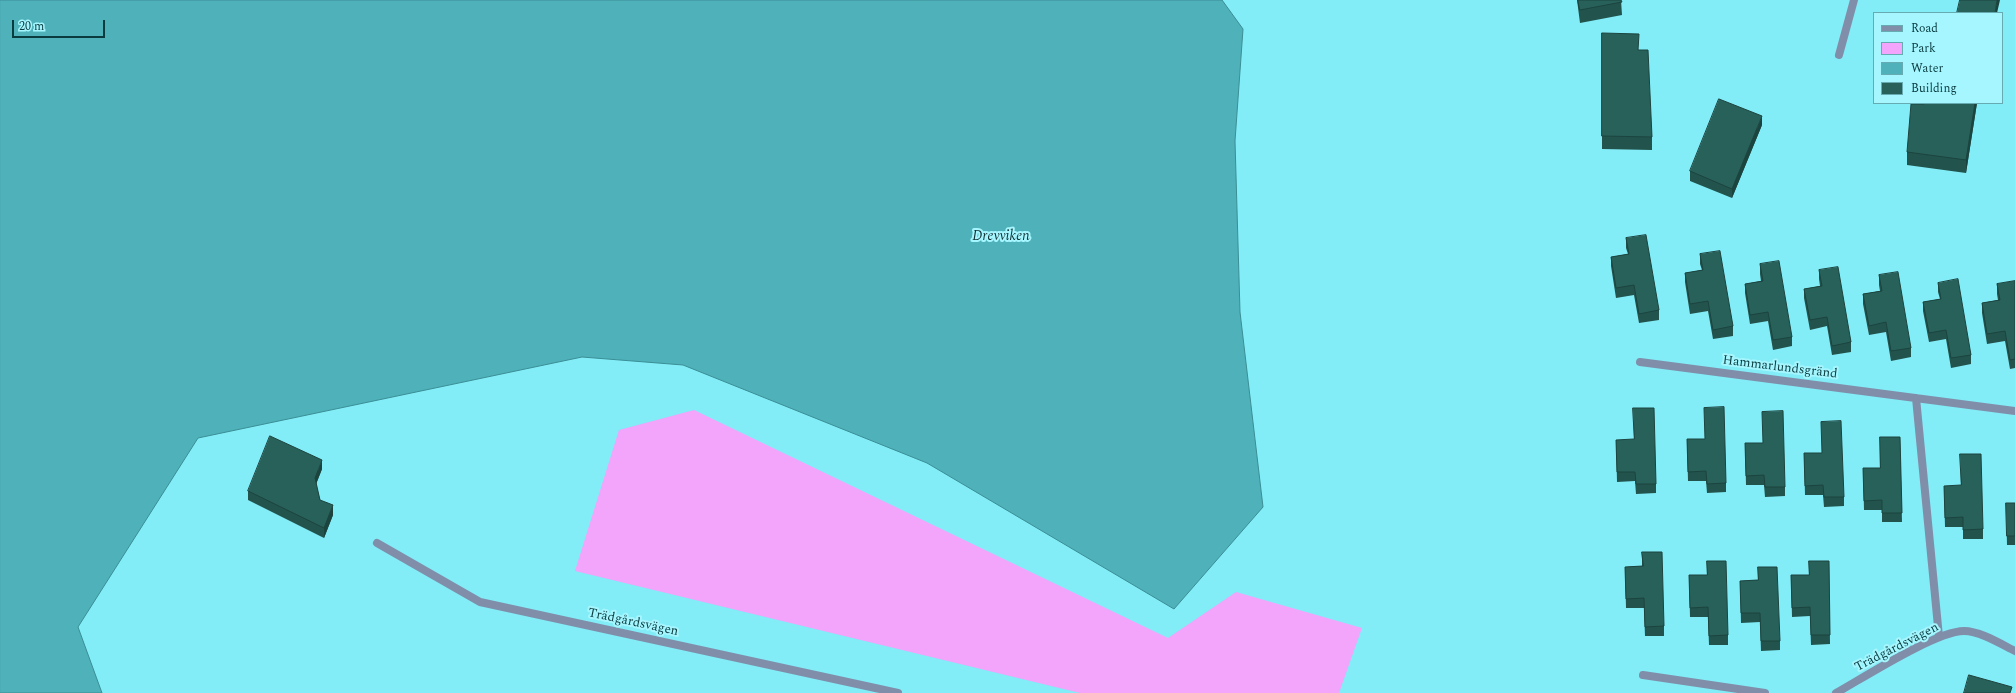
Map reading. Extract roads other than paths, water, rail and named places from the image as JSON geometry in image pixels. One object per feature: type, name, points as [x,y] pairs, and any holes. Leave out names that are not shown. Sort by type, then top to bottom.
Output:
[{"type":"street","points":[[1839,55],[1854,0]]},
{"type":"street","name":"Hammarlundsgränd","points":[[1640,362],[2015,411]]},
{"type":"street","points":[[1916,398],[1939,637]]},
{"type":"street","name":"Trädgårdsvägen","points":[[377,543],[480,602],[898,693]]},
{"type":"street","name":"Trädgårdsvägen","points":[[1836,693],[1939,637],[1964,631],[1990,638],[2015,651]]},
{"type":"street","points":[[1643,675],[1765,693]]},
{"type":"water","name":"Drevviken","points":[[0,0],[1222,0],[1243,29],[1235,141],[1240,312],[1263,507],[1174,609],[927,463],[683,365],[582,357],[198,438],[78,627],[102,693],[0,693]]}]
